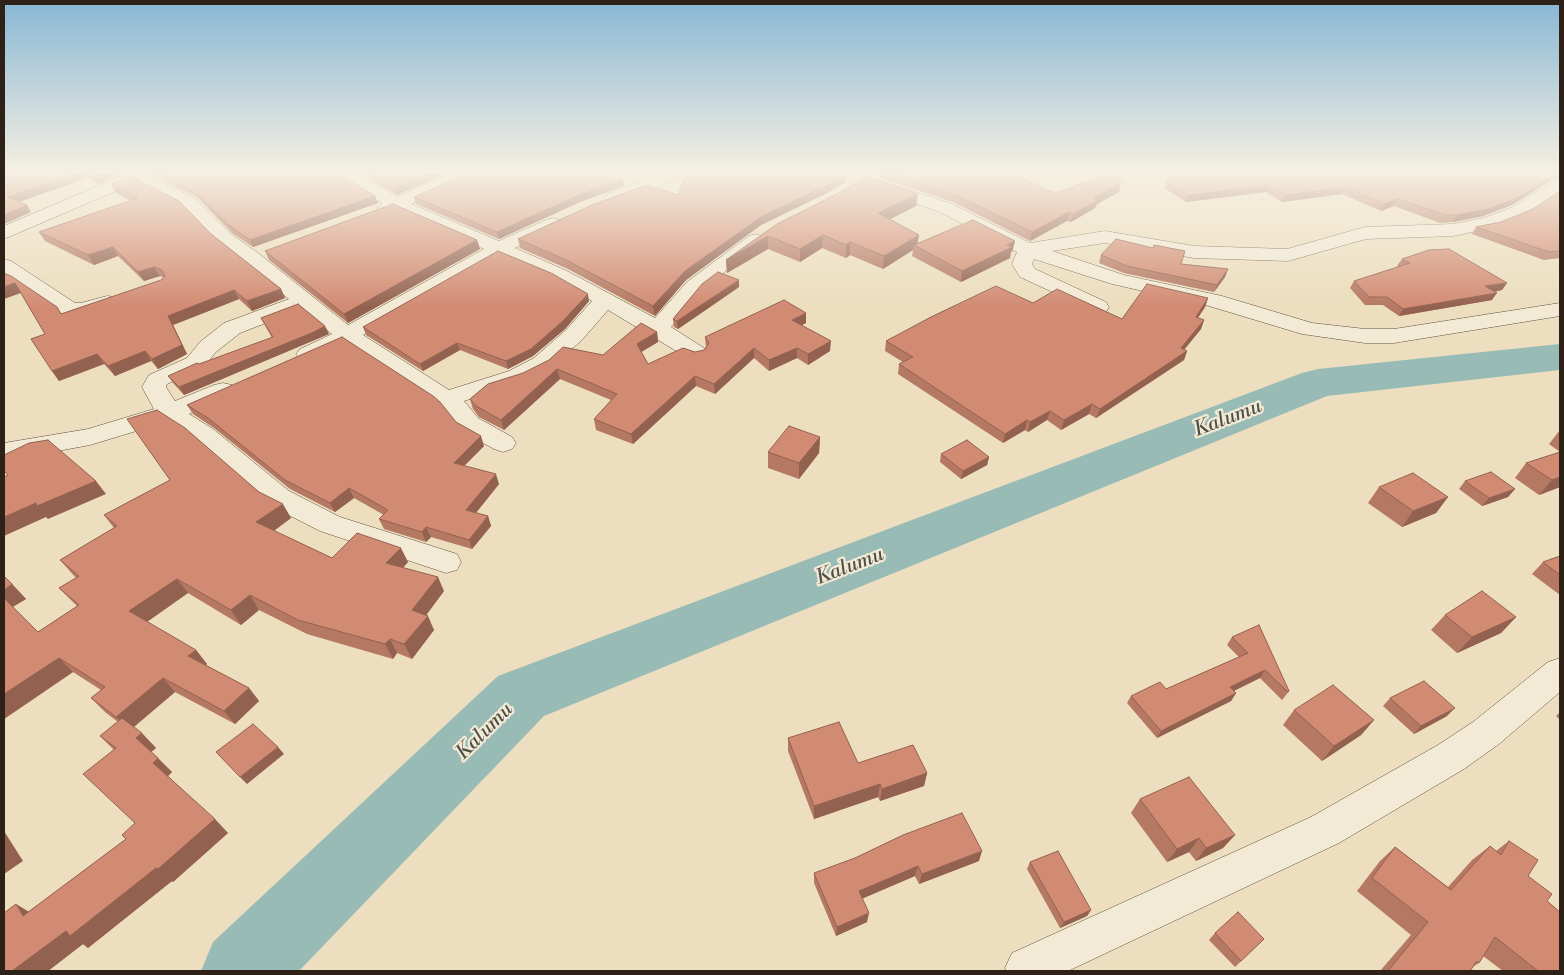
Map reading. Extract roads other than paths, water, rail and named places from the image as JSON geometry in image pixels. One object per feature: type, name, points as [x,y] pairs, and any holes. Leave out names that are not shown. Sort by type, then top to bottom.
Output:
[{"type":"street","points":[[4,233],[42,216]]},
{"type":"street","points":[[203,216],[224,238],[260,254],[303,301],[347,335],[446,399],[454,405],[469,424],[503,443]]},
{"type":"street","points":[[426,216],[560,275],[658,329],[696,353]]},
{"type":"street","points":[[291,361],[347,335],[500,248],[569,216]]},
{"type":"street","points":[[963,216],[1028,250],[1119,280],[1214,301],[1310,329],[1365,336],[1394,336],[1560,310]]},
{"type":"street","points":[[1028,250],[1106,237],[1194,252],[1288,255],[1365,233],[1453,230],[1489,223],[1507,216]]},
{"type":"street","points":[[658,329],[694,286],[768,231]]},
{"type":"street","points":[[1028,250],[1022,264],[1027,273],[1098,306]]},
{"type":"street","points":[[4,265],[70,309],[76,311],[127,296]]},
{"type":"street","points":[[446,399],[517,376],[542,363],[574,335],[606,300]]},
{"type":"street","points":[[303,301],[232,328],[208,347],[195,363],[157,380],[154,388],[169,413],[204,435],[280,498],[330,524],[446,562]]},
{"type":"street","points":[[4,452],[90,437],[169,413],[239,383]]},
{"type":"street","points":[[1027,968],[1326,830],[1458,752],[1486,733],[1560,672]]},
{"type":"waterway","name":"Kalumu","points":[[242,971],[521,696],[1318,383],[1560,357]]}]
